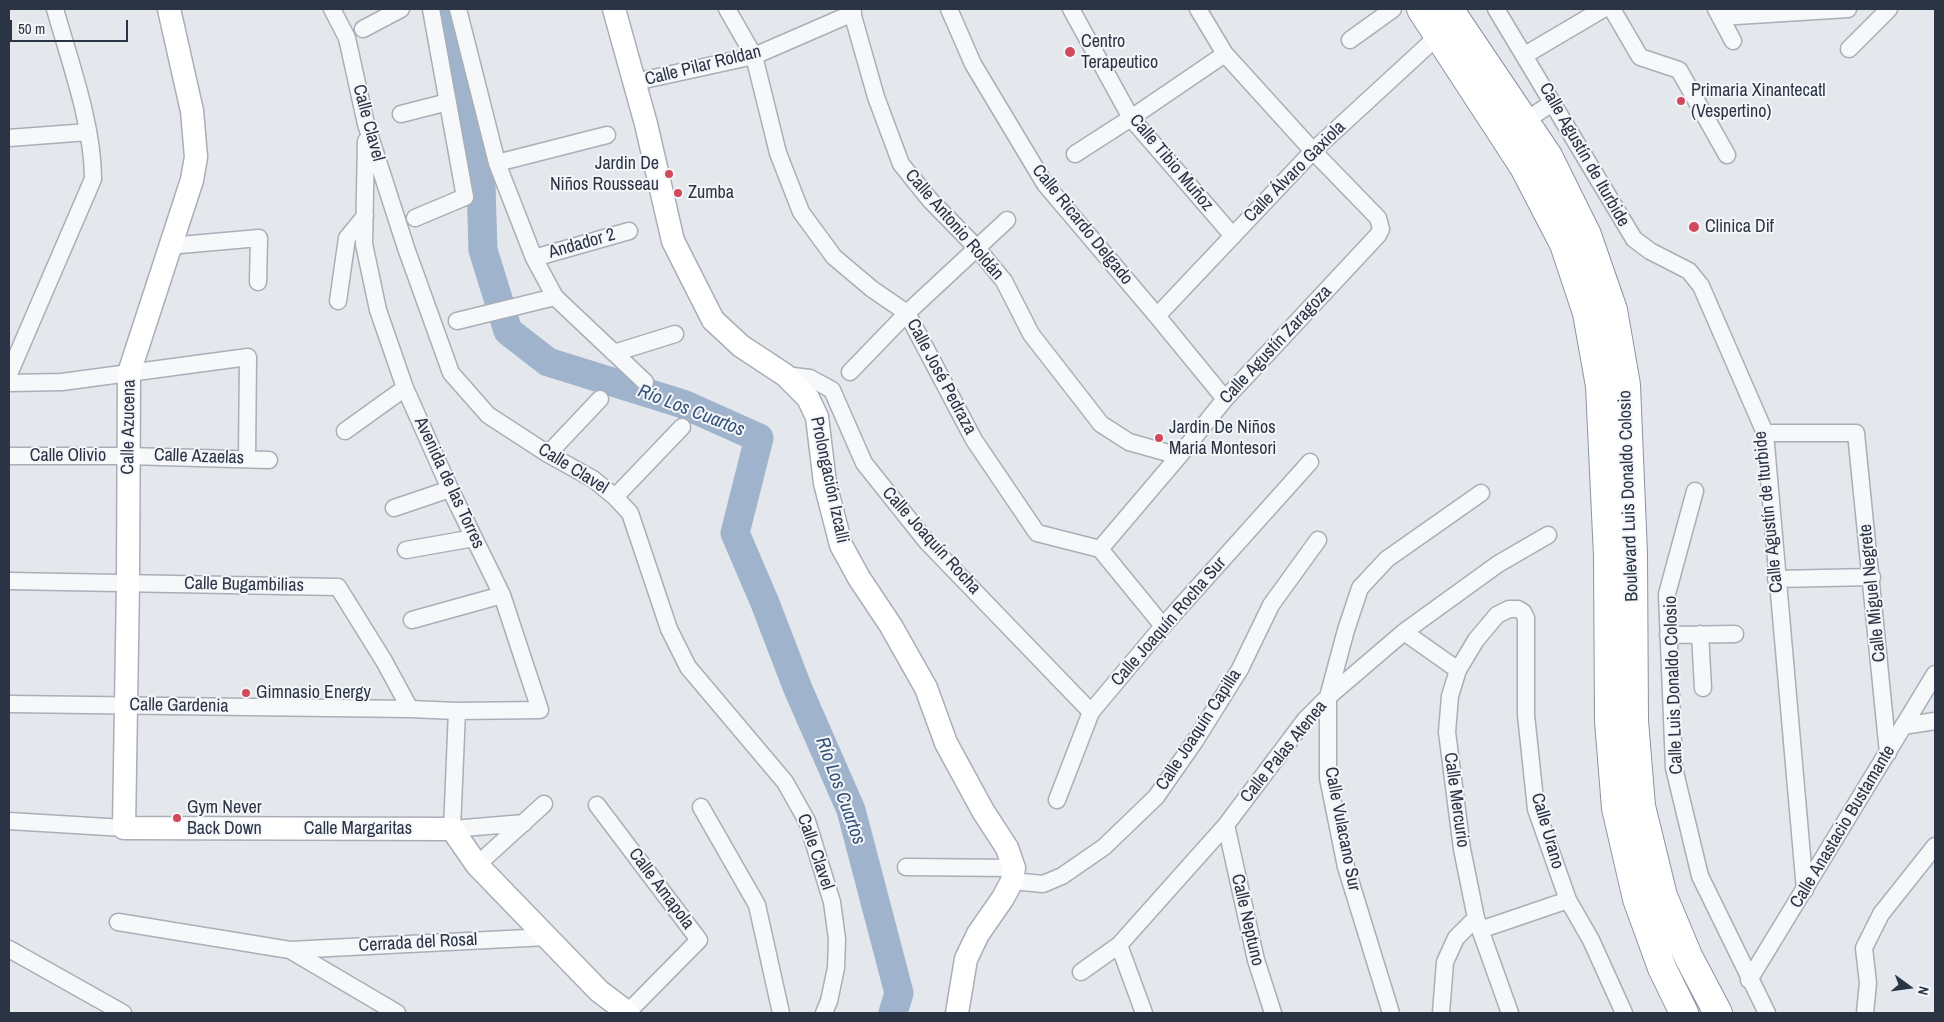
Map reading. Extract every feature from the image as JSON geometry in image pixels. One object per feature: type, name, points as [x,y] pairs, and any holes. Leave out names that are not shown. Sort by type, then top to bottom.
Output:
[{"type":"highway","name":"Boulevard Luis Donaldo Colosio","points":[[1421,9],[1524,167],[1564,244],[1587,313],[1600,386],[1608,556],[1609,721],[1616,808],[1637,899],[1662,968],[1684,1013]]},
{"type":"highway","name":"Boulevard Luis Donaldo Colosio","points":[[1449,9],[1548,156],[1587,235],[1613,310],[1626,385],[1633,554],[1634,721],[1641,806],[1664,896],[1688,956],[1718,1013]]},
{"type":"street","points":[[9,374],[93,179],[93,159],[88,132],[55,9]]},
{"type":"street","name":"Calle Azucena","points":[[124,828],[127,706],[129,373],[192,180],[196,157],[192,111],[169,9]]},
{"type":"street","name":"Calle Clavel","points":[[332,9],[346,38],[366,124],[406,248],[451,373],[488,415],[548,454],[593,479],[615,497],[630,513],[669,629],[688,667],[785,782],[807,821],[832,902],[837,939],[836,968],[829,1001],[824,1013]]},
{"type":"street","points":[[363,29],[401,9]]},
{"type":"street","points":[[415,218],[465,197],[431,9]]},
{"type":"street","points":[[458,9],[497,163],[534,258],[555,297],[645,382]]},
{"type":"street","name":"Prolongación Izcalli","points":[[614,9],[635,82],[672,241],[713,320],[741,346],[785,375],[808,398],[817,417],[826,483],[841,545],[859,578],[891,626],[926,688],[946,743],[983,811],[1007,848],[1013,875]]},
{"type":"street","name":"Calle José Pedraza","points":[[727,9],[754,56],[778,153],[801,212],[834,256],[872,289],[907,313],[974,440],[1037,533],[1100,549]]},
{"type":"street","name":"Calle Ricardo Delgado","points":[[949,9],[973,64],[1045,184],[1225,399]]},
{"type":"street","name":"Calle Tibio Muñoz","points":[[1071,9],[1132,118],[1233,236]]},
{"type":"street","points":[[1198,9],[1225,54],[1313,151]]},
{"type":"street","points":[[1350,40],[1393,9]]},
{"type":"street","name":"Calle Agustín de Iturbide","points":[[1496,9],[1525,54],[1552,103],[1634,239],[1650,251],[1689,271],[1701,286],[1765,433],[1776,579],[1805,890]]},
{"type":"street","points":[[1525,54],[1603,9]]},
{"type":"street","points":[[1612,9],[1640,56],[1679,70],[1726,154]]},
{"type":"street","points":[[1733,41],[1718,13],[1848,9]]},
{"type":"street","points":[[1848,49],[1889,9]]},
{"type":"street","name":"Calle Pilar Roldan","points":[[635,82],[754,56],[852,11]]},
{"type":"street","name":"Calle Antonio Roldán","points":[[852,11],[876,97],[901,164],[930,200],[976,247],[1004,281],[1031,334],[1101,424],[1129,442],[1179,456]]},
{"type":"street","name":"Calle Álvaro Gaxiola","points":[[1157,316],[1313,151],[1439,36]]},
{"type":"street","points":[[1075,154],[1132,118],[1225,54]]},
{"type":"street","points":[[402,114],[448,102]]},
{"type":"street","points":[[1525,120],[1552,103]]},
{"type":"street","name":"Avenida de las Torres","points":[[366,124],[364,244],[378,310],[405,388],[450,489],[502,595],[540,710],[457,711],[410,709]]},
{"type":"street","points":[[9,138],[88,132]]},
{"type":"street","points":[[497,163],[607,135]]},
{"type":"street","name":"Calle Agustín Zaragoza","points":[[1100,549],[1225,399],[1378,235],[1381,229],[1378,218],[1313,151]]},
{"type":"street","points":[[338,301],[347,238],[365,216]]},
{"type":"street","points":[[850,372],[907,313],[1007,220]]},
{"type":"street","name":"Andador 2","points":[[534,258],[629,231]]},
{"type":"street","points":[[169,246],[259,238],[258,282]]},
{"type":"street","points":[[457,321],[555,297]]},
{"type":"street","points":[[614,353],[675,334]]},
{"type":"street","points":[[9,382],[62,382],[248,357],[247,458]]},
{"type":"street","name":"Calle Joaquín Rocha","points":[[785,375],[810,378],[832,390],[864,463],[927,542],[1091,712]]},
{"type":"street","points":[[346,431],[405,388]]},
{"type":"street","points":[[548,454],[600,399]]},
{"type":"street","points":[[615,497],[682,427]]},
{"type":"street","name":"Calle Miguel Negrete","points":[[1765,433],[1856,433],[1872,577],[1888,753]]},
{"type":"street","name":"Calle Olivio","points":[[9,456],[128,456]]},
{"type":"street","name":"Calle Azaelas","points":[[128,456],[270,460]]},
{"type":"street","name":"Calle Joaquín Rocha Sur","points":[[1057,800],[1091,712],[1162,626],[1310,462]]},
{"type":"street","points":[[394,508],[450,489]]},
{"type":"street","name":"Calle Luis Donaldo Colosio","points":[[1695,491],[1667,594],[1674,768],[1700,876],[1749,980],[1767,1013]]},
{"type":"street","name":"Calle Vulacano Sur","points":[[1391,1013],[1346,867],[1328,778],[1328,697],[1346,630],[1360,588],[1387,559],[1481,493]]},
{"type":"street","name":"Calle Palas Atenea","points":[[1081,972],[1119,945],[1226,825],[1305,720],[1328,697],[1404,632],[1498,564],[1548,535]]},
{"type":"street","points":[[406,550],[474,538]]},
{"type":"street","name":"Calle Joaquín Capilla","points":[[906,867],[1013,875],[1043,884],[1062,876],[1104,847],[1156,797],[1195,741],[1240,669],[1271,604],[1318,540]]},
{"type":"street","points":[[1100,549],[1162,626]]},
{"type":"street","points":[[1776,579],[1872,577]]},
{"type":"street","name":"Calle Bugambilias","points":[[9,581],[338,587],[384,660],[410,709]]},
{"type":"street","points":[[412,620],[502,595]]},
{"type":"street","name":"Calle Mercurio","points":[[1510,1013],[1478,924],[1462,849],[1447,732],[1450,696],[1458,670],[1476,640],[1498,615],[1509,609],[1518,609]]},
{"type":"street","name":"Calle Urano","points":[[1518,609],[1523,612],[1526,618],[1526,715],[1536,809],[1568,900],[1591,940],[1624,1013]]},
{"type":"street","points":[[1404,632],[1458,670]]},
{"type":"street","points":[[1700,634],[1703,688]]},
{"type":"street","points":[[1668,635],[1735,634]]},
{"type":"street","name":"Calle Anastacio Bustamante","points":[[1749,980],[1935,674]]},
{"type":"street","name":"Calle Gardenia","points":[[9,704],[410,709]]},
{"type":"street","points":[[457,711],[452,830],[477,865],[599,991],[628,1013]]},
{"type":"street","points":[[1903,726],[1935,721]]},
{"type":"street","points":[[477,865],[544,804]]},
{"type":"street","name":"Calle Amapola","points":[[597,805],[699,940],[628,1013]]},
{"type":"street","points":[[701,807],[757,904],[781,1013]]},
{"type":"street","name":"Calle Margaritas","points":[[9,821],[124,828],[452,830]]},
{"type":"street","points":[[452,830],[524,823]]},
{"type":"street","name":"Calle Neptuno","points":[[1226,825],[1256,960],[1273,1013]]},
{"type":"street","points":[[1865,1013],[1868,983],[1864,948],[1881,914],[1935,846]]},
{"type":"street","points":[[957,1013],[966,960],[978,934],[1013,875]]},
{"type":"street","points":[[1441,1013],[1446,962],[1456,938],[1478,924],[1568,900]]},
{"type":"street","points":[[118,922],[290,950],[397,1013]]},
{"type":"street","name":"Cerrada del Rosal","points":[[290,950],[547,937]]},
{"type":"street","points":[[1119,945],[1144,1013]]},
{"type":"street","points":[[9,949],[123,1013]]},
{"type":"waterway","name":"Río Los Cuartos","points":[[447,9],[480,153],[483,250],[508,331],[548,362],[683,404],[759,438],[735,533],[765,603],[798,689],[851,810],[899,993],[893,1013]]},
{"type":"place","name":"Centro Terapeutico","points":[[1070,52]]},
{"type":"place","name":"Primaria Xinantecatl (Vespertino)","points":[[1681,101]]},
{"type":"place","name":"Jardin De Niños Rousseau","points":[[669,174]]},
{"type":"place","name":"Zumba","points":[[678,193]]},
{"type":"place","name":"Clinica Dif","points":[[1694,227]]},
{"type":"place","name":"Jardin De Niños Maria Montesori","points":[[1159,438]]},
{"type":"place","name":"Gimnasio Energy","points":[[246,693]]},
{"type":"place","name":"Gym Never Back Down","points":[[177,818]]}]
